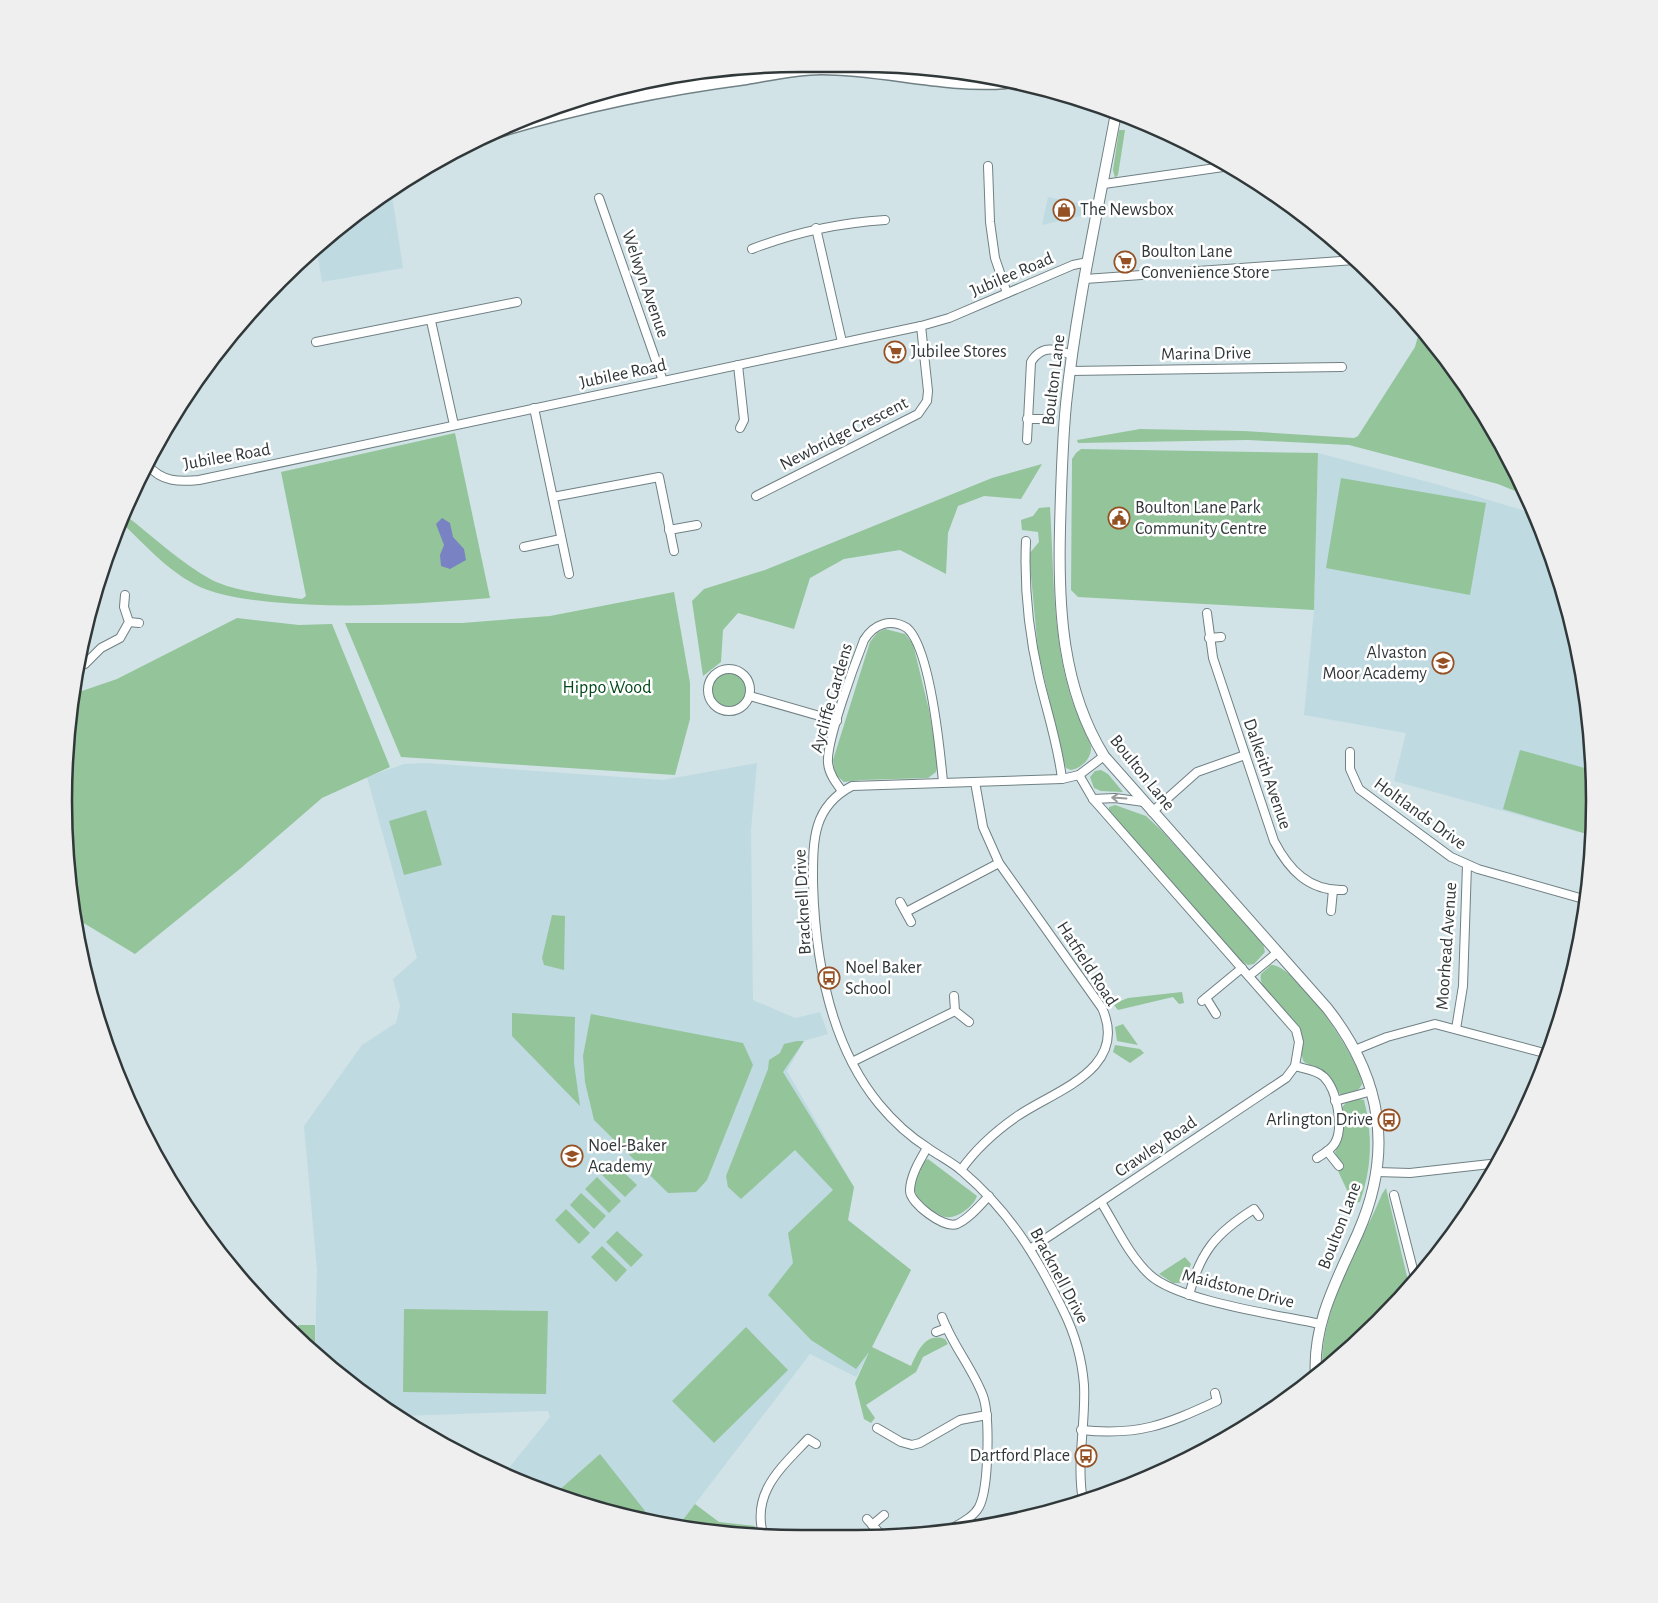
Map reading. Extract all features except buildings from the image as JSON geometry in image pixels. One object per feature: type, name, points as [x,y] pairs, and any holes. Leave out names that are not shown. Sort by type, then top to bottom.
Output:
[{"type":"main road","points":[[551,117],[609,102],[719,81],[781,73]]},
{"type":"main road","points":[[887,73],[949,82],[970,82]]},
{"type":"street","name":"Boulton Lane","points":[[1115,120],[1072,354],[1061,468],[1060,608],[1067,656],[1085,722],[1104,756],[1329,1010],[1356,1050],[1372,1091],[1379,1125],[1377,1172],[1369,1204],[1330,1294],[1320,1324],[1315,1367]]},
{"type":"street","points":[[988,166],[991,231],[995,258],[1007,293]]},
{"type":"street","points":[[1104,184],[1217,168]]},
{"type":"street","name":"Welwyn Avenue","points":[[600,198],[663,381]]},
{"type":"street","points":[[752,249],[816,228],[848,222],[885,220]]},
{"type":"street","points":[[816,228],[842,342]]},
{"type":"street","points":[[1085,279],[1345,261]]},
{"type":"street","name":"Jubilee Road","points":[[153,470],[157,474],[177,481],[199,480],[921,326],[949,318],[1073,265],[1088,262]]},
{"type":"street","points":[[316,342],[516,302]]},
{"type":"street","points":[[431,320],[454,425]]},
{"type":"street","name":"Newbridge Crescent","points":[[756,496],[918,414],[924,408],[928,396],[921,326]]},
{"type":"street","points":[[1027,440],[1029,366],[1033,358],[1048,348],[1072,354]]},
{"type":"street","points":[[738,364],[744,420],[740,428]]},
{"type":"street","name":"Marina Drive","points":[[1070,371],[1342,368]]},
{"type":"street","points":[[534,408],[568,574]]},
{"type":"street","points":[[1028,419],[1044,419]]},
{"type":"street","points":[[553,497],[659,477],[674,551]]},
{"type":"street","points":[[669,530],[697,525]]},
{"type":"street","points":[[524,547],[561,539]]},
{"type":"street","points":[[1026,541],[1027,588],[1034,652],[1040,684],[1055,735],[1062,779]]},
{"type":"street","points":[[86,663],[102,648],[120,638],[129,622],[124,607],[125,595]]},
{"type":"street","name":"Dalkeith Avenue","points":[[1207,613],[1209,638],[1222,690],[1278,850],[1302,878],[1315,886],[1343,890]]},
{"type":"street","points":[[129,622],[139,623]]},
{"type":"street","name":"Aycliffe Gardens","points":[[842,791],[832,776],[828,763],[837,721],[859,653],[868,634],[883,624],[892,623],[903,626],[911,632],[917,643],[930,692],[940,744],[943,782]]},
{"type":"street","points":[[1209,638],[1221,637]]},
{"type":"street","points":[[734,670],[743,674],[748,682],[750,696],[748,701],[739,709],[725,711],[716,706],[710,698],[710,682],[720,671],[734,670]]},
{"type":"street","points":[[750,696],[837,721]]},
{"type":"street","name":"Holtlands Drive","points":[[1350,752],[1350,769],[1360,789],[1442,851],[1467,865],[1579,898]]},
{"type":"street","points":[[1152,812],[1197,772],[1245,755]]},
{"type":"street","name":"Bracknell Drive","points":[[1082,1495],[1080,1476],[1084,1386],[1074,1336],[1061,1306],[1030,1249],[1008,1216],[960,1170],[903,1130],[878,1104],[852,1062],[836,1024],[826,987],[820,956],[813,862],[818,821],[825,807],[842,791],[858,784],[1062,779],[1079,774],[1104,756]]},
{"type":"street","points":[[1079,774],[1093,800],[1296,1030],[1300,1042],[1295,1066],[1316,1072],[1325,1078],[1335,1101],[1338,1131],[1335,1143],[1316,1158]]},
{"type":"street","name":"Hatfield Road","points":[[960,1170],[978,1150],[1016,1117],[1080,1080],[1095,1068],[1104,1054],[1107,1042],[1107,1025],[1102,1008],[998,863],[983,827],[975,782]]},
{"type":"street","points":[[1093,800],[1115,798],[1144,802]]},
{"type":"street","points":[[906,912],[998,863]]},
{"type":"street","name":"Moorhead Avenue","points":[[1456,1029],[1463,986],[1467,865]]},
{"type":"street","points":[[1331,911],[1333,890]]},
{"type":"street","points":[[900,902],[911,922]]},
{"type":"street","points":[[1249,976],[1278,952]]},
{"type":"street","points":[[1216,1014],[1204,1000],[1242,968]]},
{"type":"street","points":[[954,996],[956,1011],[969,1022]]},
{"type":"street","points":[[852,1062],[956,1011]]},
{"type":"street","points":[[1356,1050],[1387,1037],[1430,1024],[1456,1029],[1541,1052]]},
{"type":"street","name":"Crawley Road","points":[[1030,1249],[1286,1078],[1295,1066]]},
{"type":"street","points":[[1335,1101],[1372,1091]]},
{"type":"street","points":[[927,1148],[920,1160],[910,1193],[912,1200],[949,1225],[957,1224],[988,1196]]},
{"type":"street","name":"Boulton Lane","points":[[1327,1151],[1339,1166]]},
{"type":"street","points":[[1377,1172],[1410,1173],[1489,1164]]},
{"type":"street","points":[[1394,1195],[1414,1271]]},
{"type":"street","name":"Maidstone Drive","points":[[1101,1202],[1146,1271],[1168,1288],[1189,1295],[1320,1324]]},
{"type":"street","points":[[1189,1295],[1200,1260],[1217,1237],[1231,1224],[1254,1209],[1259,1216]]},
{"type":"street","points":[[942,1317],[957,1350],[984,1398],[987,1415],[988,1442],[982,1501],[975,1512],[960,1523]]},
{"type":"street","points":[[936,1332],[947,1328]]},
{"type":"street","points":[[1081,1430],[1125,1432],[1156,1427],[1217,1401],[1215,1393]]},
{"type":"street","points":[[877,1428],[901,1442],[912,1445],[920,1443],[960,1420],[987,1415]]},
{"type":"street","points":[[763,1529],[762,1510],[771,1480],[808,1439],[816,1444]]},
{"type":"street","points":[[877,1530],[870,1522],[884,1515]]},
{"type":"shaded area","points":[[1048,197],[1087,205],[1085,215],[1042,225]]},
{"type":"shaded area","points":[[392,198],[403,268],[322,282],[318,256]]},
{"type":"shaded area","name":"Alvaston Moor Academy","points":[[1318,453],[1436,484],[1524,511],[1547,567],[1561,613],[1571,659],[1579,706],[1584,754],[1586,802],[1585,834],[1394,781],[1406,733],[1304,715],[1314,610]]},
{"type":"shaded area","name":"Noel-Baker Academy","points":[[426,763],[663,780],[757,763],[751,830],[753,1000],[795,1018],[820,1012],[828,1034],[804,1041],[787,1071],[854,1187],[848,1220],[911,1270],[856,1377],[810,1354],[683,1520],[613,1506],[567,1492],[509,1468],[550,1417],[548,1411],[409,1416],[358,1380],[315,1344],[317,1270],[304,1126],[362,1045],[396,1023],[400,1006],[393,979],[417,958],[367,777],[404,764]]},
{"type":"green space","points":[[1119,130],[1125,130],[1118,175],[1115,178],[1113,170]]},
{"type":"green space","points":[[1418,337],[1463,396],[1488,437],[1516,491],[1498,484],[1349,445],[1248,440],[1078,443],[1077,440],[1140,429],[1244,431],[1354,438],[1358,436],[1415,347]]},
{"type":"green space","points":[[455,433],[490,598],[408,604],[353,605],[298,604],[251,600],[212,591],[194,584],[156,556],[126,527],[130,519],[167,549],[212,580],[232,587],[302,599],[306,596],[281,472]]},
{"type":"green space","points":[[1081,449],[1318,453],[1314,610],[1078,597],[1071,590],[1072,459]]},
{"type":"green space","points":[[1042,464],[1021,499],[984,496],[958,506],[948,533],[946,574],[900,550],[844,559],[810,578],[794,629],[738,613],[723,630],[721,662],[703,676],[692,601],[704,589],[765,570],[992,478]]},
{"type":"green space","points":[[1341,478],[1486,503],[1470,595],[1326,568]]},
{"type":"green space","points":[[1050,507],[1055,603],[1060,650],[1071,697],[1091,746],[1090,755],[1086,762],[1071,770],[1066,768],[1062,755],[1038,651],[1029,554],[1039,542],[1038,532],[1022,530],[1021,520],[1033,516],[1039,508]]},
{"type":"green space","name":"Hippo Wood","points":[[674,592],[690,683],[690,719],[675,775],[401,757],[345,623],[462,623],[550,616]]},
{"type":"green space","points":[[237,618],[299,625],[332,624],[390,767],[322,798],[241,868],[135,954],[83,923],[74,849],[72,802],[74,754],[82,691],[117,679]]},
{"type":"green space","points":[[885,629],[905,634],[913,644],[929,710],[938,764],[936,772],[928,778],[844,782],[835,774],[833,760],[870,642],[877,633]]},
{"type":"green space","points":[[730,672],[742,678],[748,690],[742,702],[730,708],[718,702],[712,690],[718,678]]},
{"type":"green space","points":[[1520,750],[1585,768],[1585,833],[1503,809]]},
{"type":"green space","points":[[1101,770],[1108,774],[1123,792],[1101,791],[1094,788],[1090,777],[1095,771]]},
{"type":"green space","points":[[1115,805],[1146,816],[1162,831],[1263,943],[1265,952],[1254,964],[1248,965],[1239,960],[1108,812],[1109,807]]},
{"type":"green space","points":[[426,810],[442,865],[404,875],[389,821]]},
{"type":"green space","points":[[552,915],[565,916],[564,970],[544,965],[542,958]]},
{"type":"green space","points":[[1271,965],[1282,969],[1295,979],[1310,995],[1339,1035],[1362,1084],[1356,1092],[1347,1095],[1340,1094],[1326,1074],[1304,1062],[1297,1026],[1263,986],[1261,974]]},
{"type":"green space","points":[[1182,992],[1184,1003],[1179,1004],[1173,997],[1118,1010],[1113,1004],[1128,998]]},
{"type":"green space","points":[[512,1013],[575,1017],[574,1063],[580,1106],[512,1036]]},
{"type":"green space","points":[[591,1014],[743,1043],[753,1065],[707,1180],[696,1192],[668,1193],[594,1120],[585,1082],[583,1056]]},
{"type":"green space","points":[[1123,1024],[1138,1045],[1117,1041],[1115,1027]]},
{"type":"green space","points":[[804,1041],[783,1072],[854,1187],[848,1220],[911,1270],[872,1347],[911,1366],[923,1344],[932,1338],[945,1339],[948,1344],[923,1357],[916,1372],[866,1405],[875,1418],[871,1423],[864,1419],[855,1383],[869,1352],[856,1369],[811,1340],[768,1295],[793,1263],[788,1233],[833,1190],[795,1150],[741,1199],[728,1187],[726,1176],[768,1069],[769,1060],[780,1053],[784,1044]]},
{"type":"green space","points":[[1115,1045],[1140,1049],[1144,1053],[1130,1063],[1113,1052]]},
{"type":"green space","points":[[1348,1100],[1364,1100],[1367,1113],[1370,1151],[1367,1177],[1360,1202],[1353,1203],[1338,1171],[1343,1166],[1335,1153],[1342,1133],[1341,1109]]},
{"type":"green space","points":[[928,1159],[977,1196],[964,1211],[955,1216],[946,1217],[929,1208],[918,1197],[915,1189],[916,1182],[923,1164]]},
{"type":"green space","points":[[612,1161],[637,1185],[625,1197],[601,1174]]},
{"type":"green space","points":[[597,1177],[621,1201],[609,1213],[585,1189]]},
{"type":"green space","points":[[1386,1188],[1408,1279],[1372,1317],[1322,1362],[1327,1325],[1334,1302]]},
{"type":"green space","points":[[581,1193],[606,1216],[594,1229],[570,1205]]},
{"type":"green space","points":[[566,1209],[590,1233],[579,1244],[555,1220]]},
{"type":"green space","points":[[617,1231],[643,1255],[631,1267],[606,1242]]},
{"type":"green space","points":[[602,1246],[627,1270],[616,1282],[591,1257]]},
{"type":"green space","points":[[1185,1257],[1191,1264],[1184,1283],[1173,1283],[1159,1274]]},
{"type":"green space","points":[[404,1309],[548,1311],[546,1394],[403,1392]]},
{"type":"green space","points":[[298,1325],[315,1325],[315,1344],[298,1328]]},
{"type":"green space","points":[[746,1327],[788,1370],[714,1443],[672,1401]]},
{"type":"green space","points":[[600,1454],[647,1513],[613,1506],[560,1489]]},
{"type":"green space","points":[[695,1504],[719,1522],[755,1526],[754,1529],[683,1520]]},
{"type":"water","points":[[442,518],[450,523],[453,537],[464,549],[466,560],[450,569],[441,566],[440,555],[444,545],[436,524]]},
{"type":"place","name":"The Newsbox","points":[[1064,210]]},
{"type":"place","name":"Boulton Lane Convenience Store","points":[[1125,262]]},
{"type":"place","name":"Jubilee Stores","points":[[895,352]]},
{"type":"place","name":"Boulton Lane Park Community Centre","points":[[1119,518]]},
{"type":"place","name":"Alvaston Moor Academy","points":[[1443,663]]},
{"type":"place","name":"Noel Baker School","points":[[829,978]]},
{"type":"place","name":"Arlington Drive","points":[[1389,1120]]},
{"type":"place","name":"Noel-Baker Academy","points":[[572,1156]]},
{"type":"place","name":"Dartford Place","points":[[1086,1456]]}]
